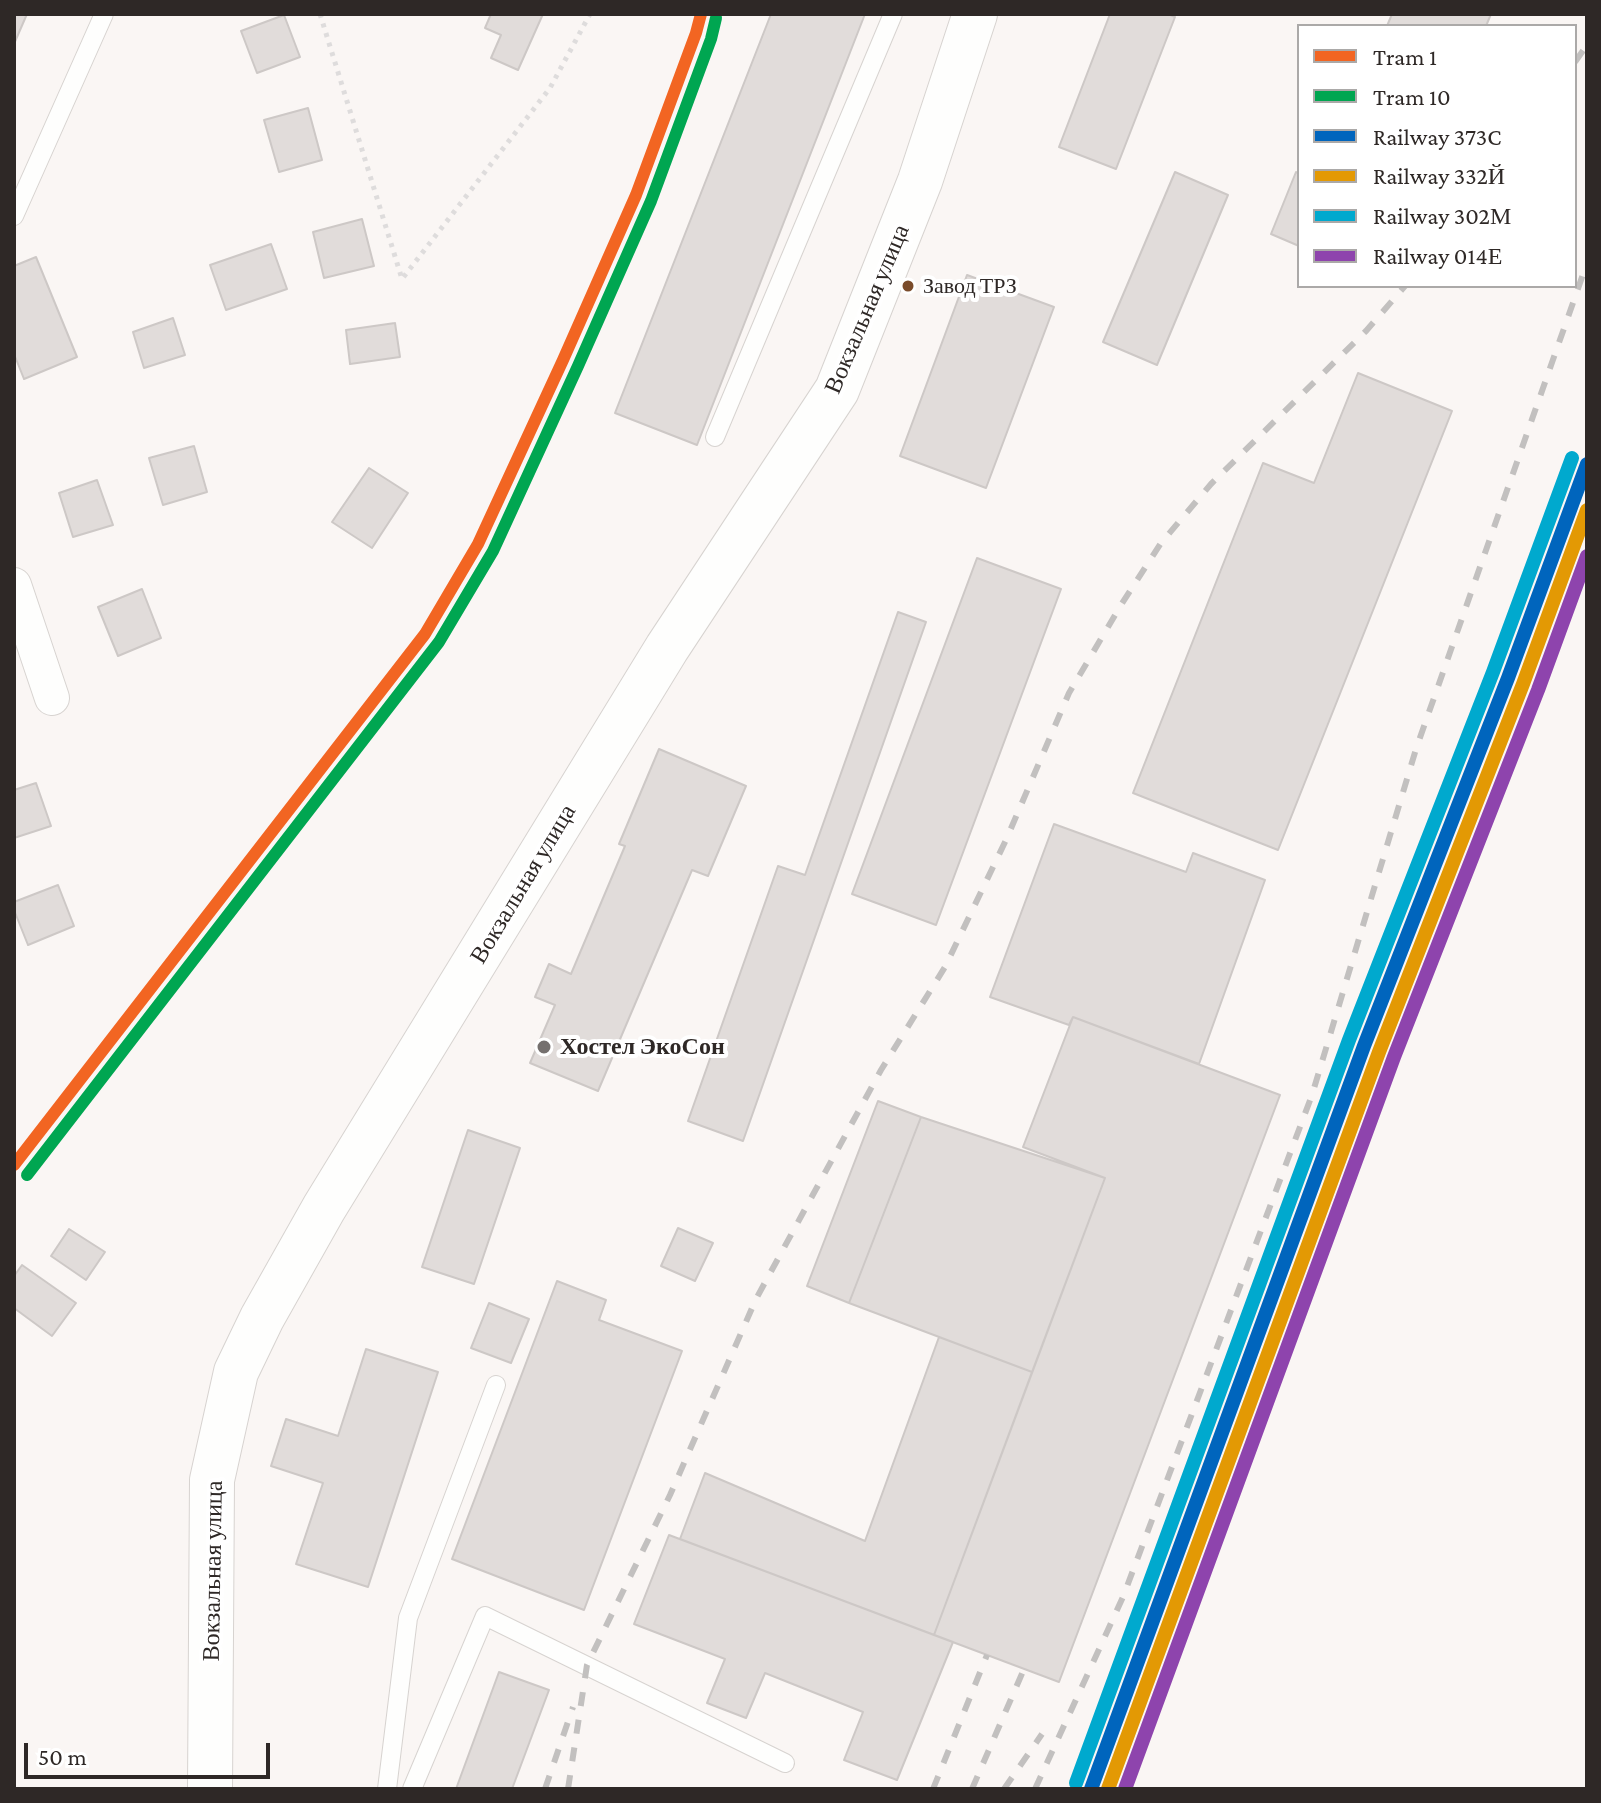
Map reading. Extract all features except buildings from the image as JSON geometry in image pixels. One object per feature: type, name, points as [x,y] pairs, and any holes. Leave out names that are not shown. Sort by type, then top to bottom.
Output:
[{"type":"street","name":"Вокзальная улица","points":[[210,1789],[212,1480],[236,1372],[262,1318],[324,1208],[667,648],[837,390],[920,181],[975,14]]},
{"type":"street","points":[[14,585],[52,698]]},
{"type":"lane","points":[[14,216],[104,14]]},
{"type":"lane","points":[[715,437],[893,14]]},
{"type":"lane","points":[[387,1789],[408,1618],[496,1385]]},
{"type":"lane","points":[[412,1789],[485,1616],[785,1763]]},
{"type":"path","points":[[320,14],[402,279],[550,88],[590,14]]},
{"type":"railway","points":[[1577,59],[1587,45]]},
{"type":"railway","points":[[1035,1789],[1123,1597],[1312,1095],[1416,749],[1587,263]]},
{"type":"railway","points":[[568,1789],[587,1665],[670,1495],[756,1299],[881,1070],[945,967],[1006,840],[1069,693],[1161,543],[1211,484],[1366,331],[1403,288]]},
{"type":"railway","points":[[933,1789],[987,1655]]},
{"type":"railway","points":[[972,1789],[1024,1669]]},
{"type":"railway","points":[[545,1789],[573,1707]]},
{"type":"railway","points":[[1004,1789],[1042,1734]]},
{"type":"tram line","name":"1","points":[[14,1165],[425,634],[478,544],[563,360],[636,195],[701,14]]},
{"type":"tram line","name":"10","points":[[27,1175],[439,642],[493,551],[578,366],[651,201],[716,18]]},
{"type":"rail line","name":"302М","points":[[1076,1783],[1349,1040],[1493,672],[1572,458]]},
{"type":"rail line","name":"373C","points":[[1091,1789],[1364,1046],[1508,678],[1587,464]]},
{"type":"rail line","name":"332Й","points":[[1108,1789],[1379,1052],[1523,684],[1587,510]]},
{"type":"rail line","name":"014Е","points":[[1125,1789],[1394,1057],[1538,690],[1587,556]]},
{"type":"place","name":"Завод ТРЗ","points":[[908,286]]},
{"type":"place","name":"Хостел ЭкоСон","points":[[544,1047]]}]
